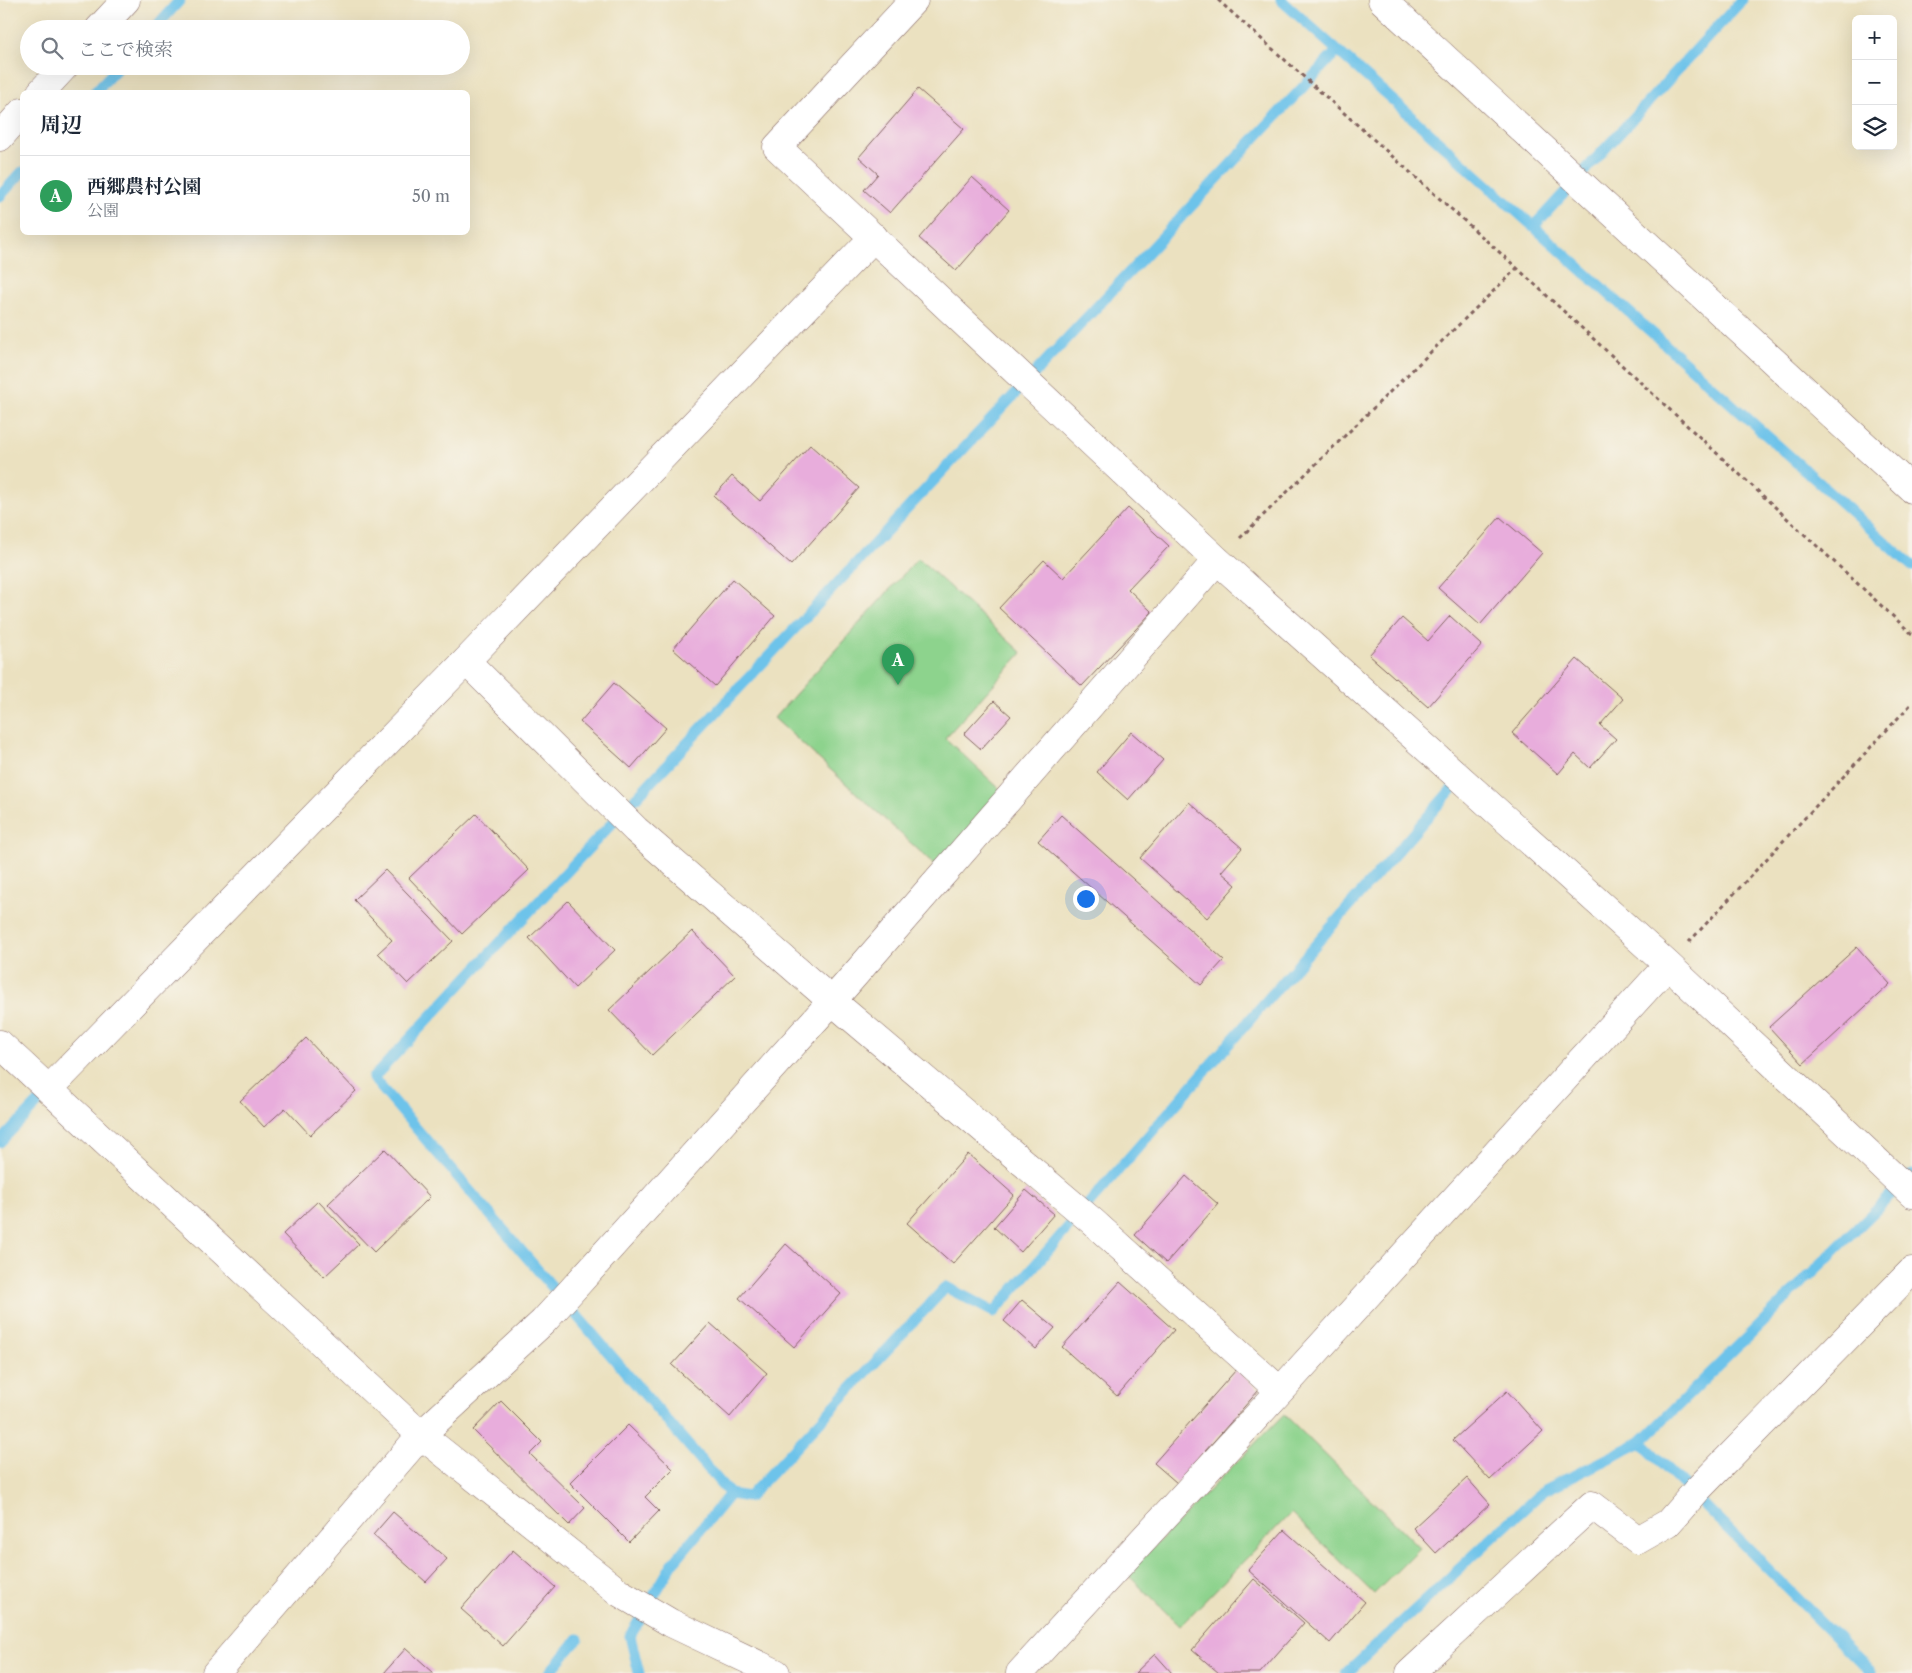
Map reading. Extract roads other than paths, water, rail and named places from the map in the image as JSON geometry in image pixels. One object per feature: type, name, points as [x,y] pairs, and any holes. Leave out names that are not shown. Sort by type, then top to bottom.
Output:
[{"type":"street","points":[[107,20],[126,0]]},
{"type":"street","points":[[914,0],[777,147],[1217,560],[1668,965],[1912,1194]]},
{"type":"street","points":[[1382,0],[1912,489]]},
{"type":"street","points":[[43,90],[57,75]]},
{"type":"street","points":[[0,137],[20,114]]},
{"type":"street","points":[[50,1088],[466,662],[874,237]]},
{"type":"street","points":[[216,1673],[421,1435],[543,1322],[573,1289],[832,1001],[1217,560]]},
{"type":"street","points":[[466,662],[608,805],[832,1001],[1092,1221],[1280,1391]]},
{"type":"street","points":[[1020,1673],[1668,965]]},
{"type":"street","points":[[0,1044],[50,1088],[421,1435],[623,1594],[671,1623],[776,1673]]},
{"type":"street","points":[[1410,1673],[1592,1505],[1638,1540],[1668,1523],[1698,1489],[1912,1271]]},
{"type":"waterway","points":[[162,20],[180,0]]},
{"type":"waterway","points":[[1281,0],[1912,566]]},
{"type":"waterway","points":[[1533,227],[1742,0]]},
{"type":"waterway","points":[[639,1673],[630,1636],[673,1563],[730,1494],[373,1078],[1337,51]]},
{"type":"waterway","points":[[97,90],[111,75]]},
{"type":"waterway","points":[[0,196],[20,174]]},
{"type":"waterway","points":[[730,1494],[749,1497],[946,1287],[994,1312],[1451,790]]},
{"type":"waterway","points":[[0,1142],[39,1102]]},
{"type":"waterway","points":[[1347,1673],[1543,1491],[1641,1442],[1912,1174]]},
{"type":"waterway","points":[[1641,1442],[1872,1673]]},
{"type":"waterway","points":[[549,1673],[578,1639]]},
{"type":"place","name":"西郷農村公園","points":[[898,685]]}]
